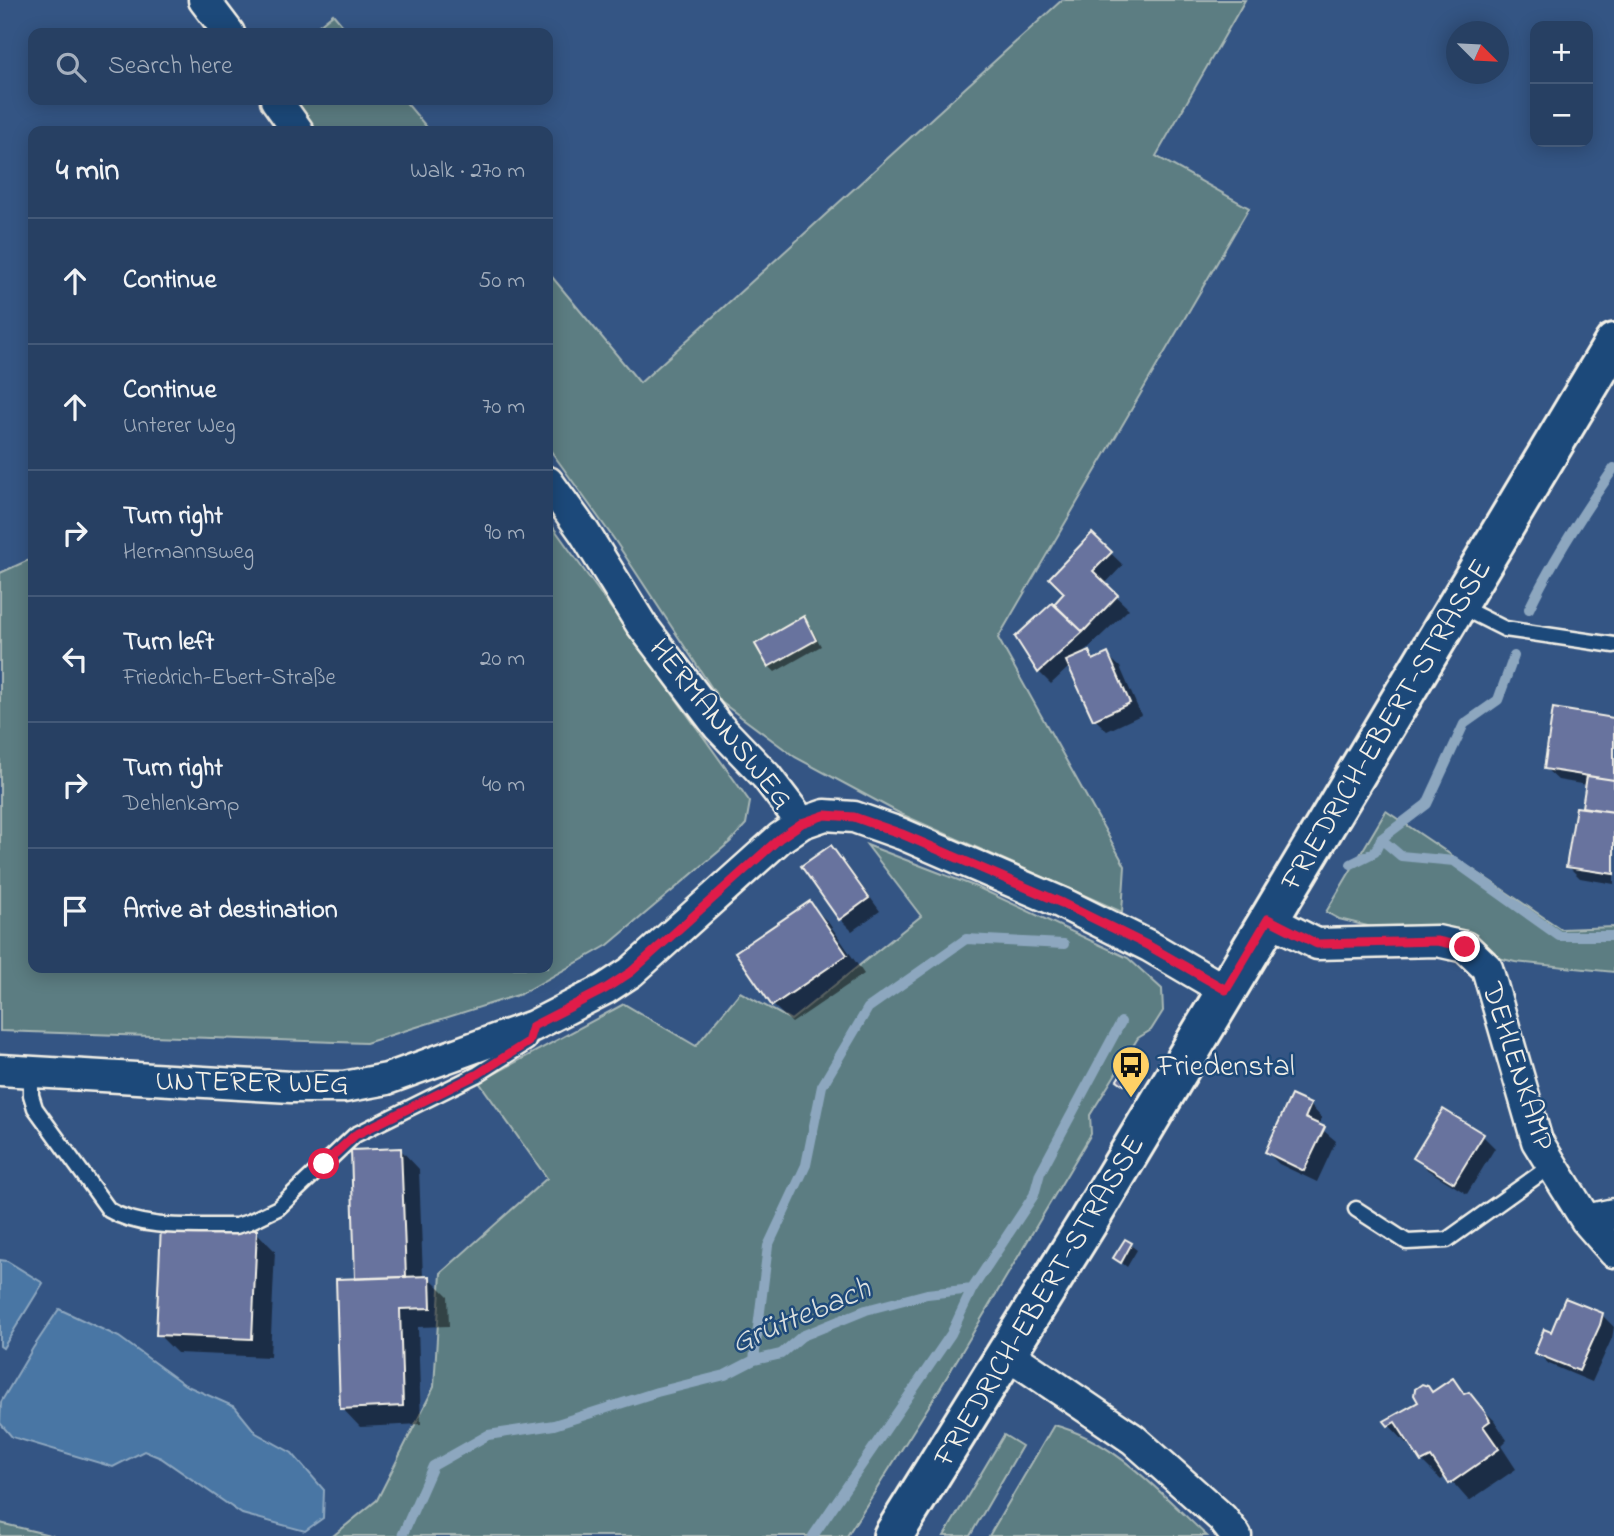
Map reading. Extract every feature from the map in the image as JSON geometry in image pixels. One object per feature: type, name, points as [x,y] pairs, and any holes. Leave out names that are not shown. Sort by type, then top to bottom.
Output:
[{"type":"main road","name":"FRIEDRICH-EBERT-STRASSE","points":[[893,1536],[1008,1354],[1614,343]]},
{"type":"street","points":[[204,0],[225,28]]},
{"type":"street","points":[[280,105],[294,126]]},
{"type":"street","name":"HERMANNSWEG","points":[[553,489],[641,624],[718,726],[766,776],[802,823],[825,815],[854,817],[902,834],[1062,903],[1149,946],[1226,990]]},
{"type":"street","name":"UNTERER WEG","points":[[0,1070],[291,1087],[344,1087],[387,1079],[533,1026],[605,989],[631,972],[780,838],[802,823]]},
{"type":"street","name":"DEHLENKAMP","points":[[1268,919],[1317,944],[1437,941],[1465,947],[1487,968],[1537,1141],[1552,1165],[1600,1217],[1614,1252]]},
{"type":"street","points":[[1008,1354],[1133,1438],[1222,1518],[1236,1536]]},
{"type":"lane","points":[[1456,604],[1504,629],[1614,645]]},
{"type":"lane","points":[[31,1071],[31,1095],[36,1108],[109,1210],[122,1218],[139,1223],[236,1226],[278,1208],[355,1135],[478,1074],[528,1042],[533,1026]]},
{"type":"lane","points":[[1356,1209],[1408,1242],[1447,1240],[1552,1165]]},
{"type":"green space","points":[[1062,0],[1245,0],[1156,156],[1249,208],[998,638],[1125,866],[1122,912],[901,814],[795,757],[721,702],[614,539],[553,454],[553,278],[640,383]]},
{"type":"green space","points":[[333,14],[345,28],[315,28]]},
{"type":"green space","points":[[296,105],[408,105],[426,126],[311,126]]},
{"type":"green space","points":[[553,527],[750,802],[746,824],[730,842],[608,945],[521,994],[366,1043],[0,1031],[0,573],[28,560],[28,973],[553,973]]},
{"type":"green space","points":[[1386,811],[1561,929],[1614,927],[1614,972],[1515,962],[1339,919],[1326,912]]},
{"type":"green space","points":[[867,845],[979,888],[1128,958],[1162,989],[1163,1011],[1151,1030],[1138,1038],[1090,1115],[1091,1134],[939,1390],[847,1536],[333,1536],[377,1500],[434,1387],[441,1273],[547,1178],[479,1082],[624,1004],[696,1046],[740,992],[791,1020],[921,916]]},
{"type":"green space","points":[[1054,1425],[1098,1443],[1118,1456],[1207,1536],[989,1536]]},
{"type":"green space","points":[[1004,1435],[1022,1446],[970,1536],[944,1536]]},
{"type":"green space","points":[[0,1523],[54,1536],[0,1536]]},
{"type":"water","points":[[0,1260],[7,1261],[43,1283],[3,1348],[0,1346]]},
{"type":"water","points":[[59,1309],[119,1337],[185,1385],[235,1407],[256,1433],[292,1453],[324,1490],[323,1518],[305,1531],[242,1514],[161,1458],[144,1451],[113,1467],[12,1437],[0,1423],[1,1402]]},
{"type":"building","points":[[1092,533],[1112,552],[1093,571],[1118,595],[1083,632],[1054,604],[1064,593],[1049,578]]},
{"type":"building","points":[[1052,603],[1083,632],[1038,673],[1015,637]]},
{"type":"building","points":[[804,616],[816,640],[768,667],[755,644]]},
{"type":"building","points":[[1089,651],[1093,660],[1108,653],[1130,703],[1093,720],[1066,661]]},
{"type":"building","points":[[1553,708],[1614,718],[1614,780],[1544,769]]},
{"type":"building","points":[[1587,776],[1614,780],[1614,812],[1582,807]]},
{"type":"building","points":[[1576,807],[1614,812],[1614,874],[1566,867]]},
{"type":"building","points":[[831,845],[869,898],[839,920],[801,866]]},
{"type":"building","points":[[810,901],[847,955],[772,1006],[735,952]]},
{"type":"building","points":[[1129,1061],[1137,1066],[1124,1085],[1117,1080]]},
{"type":"building","points":[[1291,1095],[1311,1104],[1305,1118],[1325,1127],[1304,1171],[1265,1152]]},
{"type":"building","points":[[1443,1109],[1484,1134],[1454,1183],[1413,1158]]},
{"type":"building","points":[[401,1148],[406,1277],[355,1279],[351,1150]]},
{"type":"building","points":[[161,1226],[257,1230],[252,1339],[156,1335]]},
{"type":"building","points":[[1125,1239],[1132,1243],[1121,1263],[1113,1258]]},
{"type":"building","points":[[430,1276],[431,1308],[400,1309],[403,1406],[340,1409],[336,1279]]},
{"type":"building","points":[[1565,1298],[1603,1313],[1579,1371],[1534,1353],[1544,1329],[1551,1332]]},
{"type":"building","points":[[1453,1378],[1464,1394],[1469,1392],[1485,1412],[1490,1421],[1483,1426],[1499,1449],[1449,1484],[1431,1457],[1421,1462],[1395,1422],[1388,1426],[1384,1421],[1418,1402],[1414,1395],[1415,1389],[1422,1384],[1428,1386],[1432,1392]]},
{"type":"waterway","name":"Grüttebach","points":[[1529,609],[1569,537],[1614,468]]},
{"type":"waterway","name":"Grüttebach","points":[[1351,864],[1375,852],[1381,839],[1427,804],[1464,724],[1498,700],[1514,656]]},
{"type":"waterway","points":[[1381,839],[1401,856],[1454,861],[1559,936],[1614,936]]},
{"type":"waterway","points":[[754,1360],[768,1246],[806,1165],[822,1086],[868,1008],[966,939],[1064,944]]},
{"type":"waterway","name":"Grüttebach","points":[[402,1536],[433,1466],[488,1435],[554,1425],[657,1392],[725,1375],[754,1360],[781,1354],[802,1336],[866,1310],[927,1294],[972,1289],[1034,1195],[1040,1173],[1121,1022]]},
{"type":"waterway","points":[[813,1536],[951,1334],[972,1289]]},
{"type":"place","name":"Friedenstal","points":[[1131,1099]]},
{"type":"route","points":[[324,1164],[355,1135],[478,1074],[528,1042],[533,1026],[605,989],[631,972],[780,838],[802,823],[825,815],[854,817],[902,834],[1062,903],[1149,946],[1226,990],[1268,919],[1317,944],[1437,941],[1465,947]]}]
